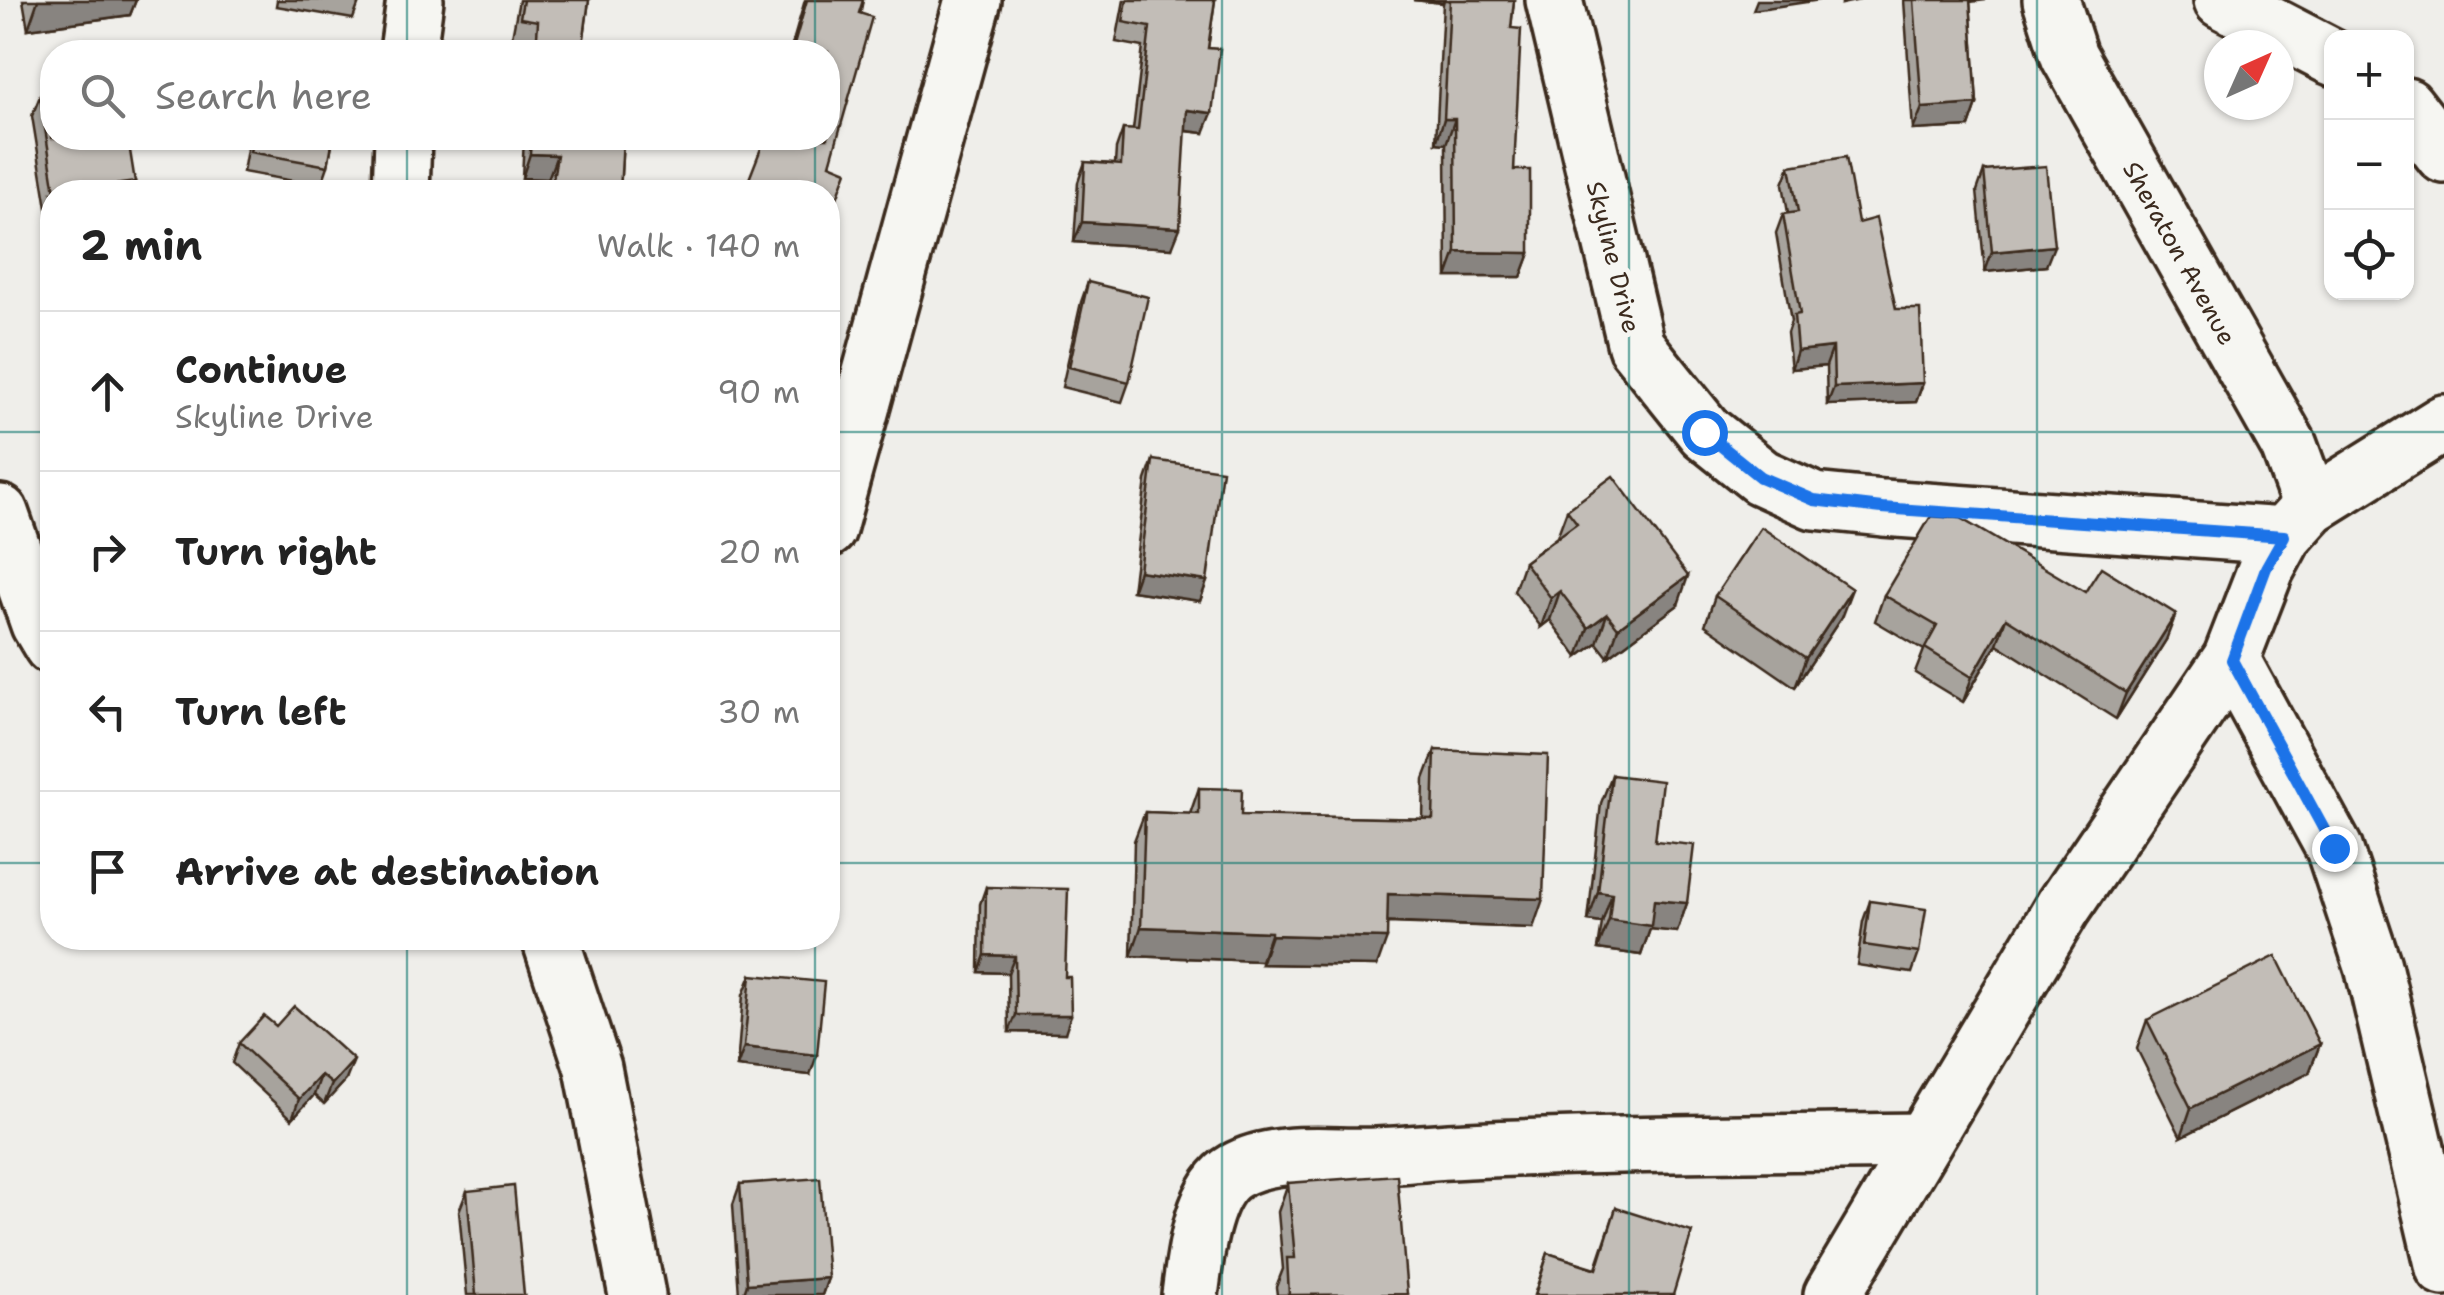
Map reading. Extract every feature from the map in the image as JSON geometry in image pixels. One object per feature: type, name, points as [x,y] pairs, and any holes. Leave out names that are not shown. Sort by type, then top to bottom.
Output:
[{"type":"street","points":[[410,40],[415,0]]},
{"type":"street","points":[[840,486],[974,0]]},
{"type":"street","name":"Skyline Drive","points":[[1554,0],[1636,346],[1704,432],[1760,477],[1814,500],[1882,508],[2297,521]]},
{"type":"street","name":"Sheraton Avenue","points":[[2051,0],[2069,56],[2289,446],[2297,521]]},
{"type":"street","points":[[2222,0],[2324,54]]},
{"type":"street","points":[[2414,116],[2444,155]]},
{"type":"street","points":[[401,180],[403,150]]},
{"type":"street","points":[[1832,1295],[2064,907],[2232,660],[2266,568],[2297,521],[2444,423]]},
{"type":"street","points":[[0,514],[40,626]]},
{"type":"street","points":[[2232,660],[2334,848],[2374,966],[2444,1268]]},
{"type":"street","points":[[554,950],[594,1068],[637,1295]]},
{"type":"street","points":[[1190,1295],[1195,1256],[1214,1190],[1234,1171],[1262,1161],[1508,1149],[1923,1141]]},
{"type":"building","points":[[523,0],[589,0],[584,40],[537,40],[538,21],[520,18]]},
{"type":"building","points":[[807,0],[863,0],[859,13],[872,17],[840,129],[840,40],[795,40]]},
{"type":"building","points":[[1127,0],[1215,0],[1208,48],[1220,49],[1212,113],[1187,110],[1180,228],[1082,222],[1085,162],[1121,165],[1123,129],[1138,130],[1150,27],[1123,22]]},
{"type":"building","points":[[1450,0],[1514,0],[1511,28],[1521,29],[1514,170],[1530,170],[1530,253],[1456,252],[1455,119],[1444,119]]},
{"type":"building","points":[[1914,0],[1970,0],[1977,104],[1922,108]]},
{"type":"building","points":[[48,150],[130,150],[135,180],[53,180]]},
{"type":"building","points":[[250,150],[331,150],[328,166]]},
{"type":"building","points":[[530,150],[622,150],[621,180],[553,180],[557,155],[530,154]]},
{"type":"building","points":[[760,150],[834,150],[830,164],[847,171],[840,190],[840,180],[749,180]]},
{"type":"building","points":[[1846,157],[1858,223],[1876,218],[1896,309],[1920,309],[1923,383],[1834,387],[1833,347],[1797,351],[1794,315],[1800,314],[1783,214],[1798,212],[1790,166]]},
{"type":"building","points":[[2046,166],[2054,246],[1992,252],[1984,171]]},
{"type":"building","points":[[1088,282],[1148,297],[1129,382],[1069,367]]},
{"type":"building","points":[[1153,460],[1222,470],[1207,581],[1139,571]]},
{"type":"building","points":[[1613,476],[1688,576],[1618,628],[1607,614],[1588,628],[1560,591],[1551,598],[1524,562],[1577,523],[1567,510]]},
{"type":"building","points":[[1931,516],[1960,518],[2085,592],[2101,567],[2176,614],[2126,693],[2006,618],[1972,677],[1925,648],[1937,626],[1884,595]]},
{"type":"building","points":[[1761,527],[1852,589],[1806,658],[1715,596]]},
{"type":"building","points":[[1435,750],[1548,755],[1543,899],[1388,894],[1387,938],[1141,927],[1145,812],[1199,814],[1199,788],[1242,789],[1241,815],[1433,819]]},
{"type":"building","points":[[1612,775],[1662,781],[1655,841],[1694,845],[1687,903],[1654,900],[1651,926],[1609,920],[1612,894],[1598,892]]},
{"type":"building","points":[[986,887],[1068,889],[1065,977],[1070,977],[1071,1015],[1016,1015],[1015,956],[985,955]]},
{"type":"building","points":[[1870,901],[1926,909],[1919,953],[1864,945]]},
{"type":"building","points":[[2276,956],[2320,1044],[2191,1108],[2147,1020]]},
{"type":"building","points":[[751,975],[824,982],[817,1055],[744,1047]]},
{"type":"building","points":[[294,1006],[354,1060],[332,1084],[321,1075],[299,1099],[239,1043],[264,1016],[276,1026]]},
{"type":"building","points":[[1397,1175],[1407,1294],[1289,1295],[1287,1258],[1295,1258],[1288,1183]]},
{"type":"building","points":[[820,1178],[828,1278],[747,1284],[740,1184]]},
{"type":"building","points":[[514,1186],[524,1295],[476,1295],[467,1191]]},
{"type":"building","points":[[1616,1208],[1692,1232],[1673,1295],[1535,1295],[1548,1253],[1597,1269]]},
{"type":"route","points":[[1704,432],[1760,477],[1814,500],[2284,536],[2266,568],[2232,660],[2334,848]]}]
